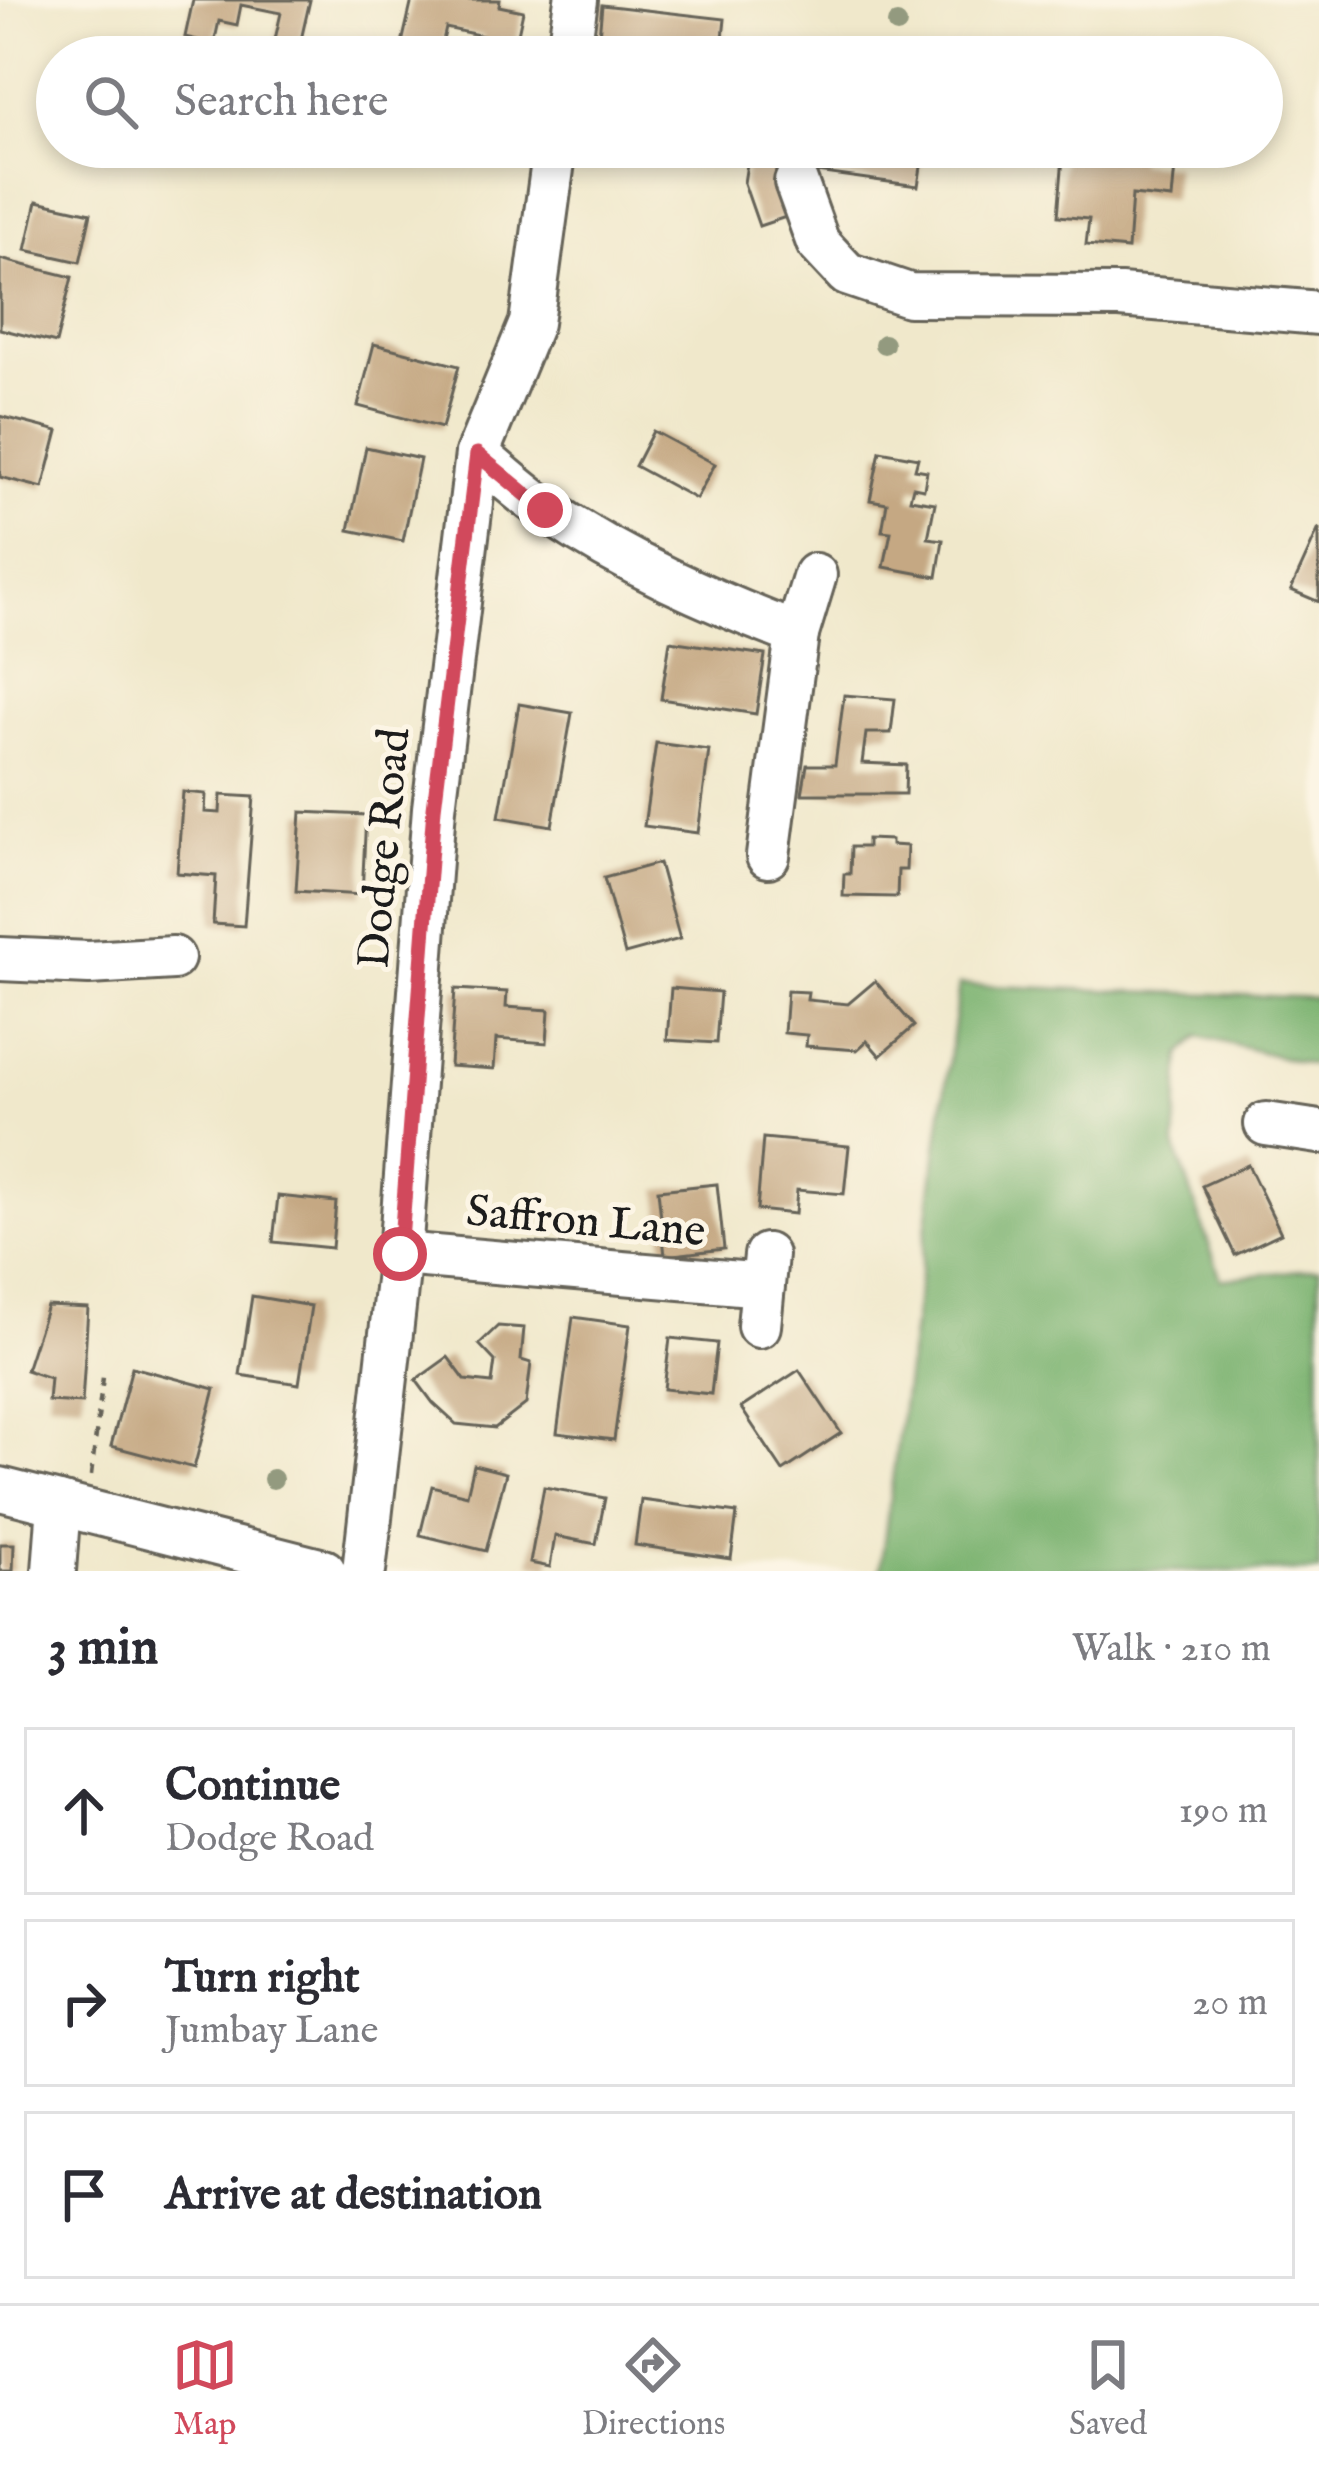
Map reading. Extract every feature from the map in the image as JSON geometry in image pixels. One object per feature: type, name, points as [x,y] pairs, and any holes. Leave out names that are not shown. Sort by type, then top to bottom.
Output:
[{"type":"street","points":[[571,36],[576,0]]},
{"type":"street","name":"Dodge Road","points":[[364,1571],[400,1254],[434,808],[477,454],[531,323],[553,168]]},
{"type":"street","points":[[796,182],[818,243],[848,274],[909,295],[1120,296],[1319,313]]},
{"type":"street","points":[[477,454],[545,510],[635,565],[717,604],[797,634]]},
{"type":"street","points":[[769,856],[797,634],[815,575]]},
{"type":"street","points":[[0,959],[89,963],[173,958]]},
{"type":"street","points":[[1266,1124],[1319,1132]]},
{"type":"street","name":"Saffron Lane","points":[[400,1254],[763,1289]]},
{"type":"street","points":[[0,1489],[324,1571]]},
{"type":"street","points":[[54,1571],[73,1507]]},
{"type":"path","points":[[73,1507],[103,1377]]},
{"type":"green space","points":[[959,985],[1319,998],[1319,1067],[1199,1036],[1181,1055],[1175,1146],[1221,1279],[1319,1268],[1319,1571],[880,1571]]},
{"type":"building","points":[[193,0],[310,0],[302,36],[276,36],[281,13],[241,5],[237,25],[219,21],[216,36],[185,36]]},
{"type":"building","points":[[412,0],[500,0],[499,6],[523,11],[518,36],[483,36],[446,28],[444,36],[404,36]]},
{"type":"building","points":[[602,5],[725,19],[723,36],[599,36]]},
{"type":"building","points":[[746,168],[785,168],[782,190],[798,213],[759,226],[744,183]]},
{"type":"building","points":[[809,168],[921,168],[918,186]]},
{"type":"building","points":[[1062,168],[1175,168],[1172,199],[1132,195],[1128,249],[1086,245],[1089,219],[1058,216]]},
{"type":"building","points":[[37,201],[91,213],[80,262],[26,250]]},
{"type":"building","points":[[0,259],[72,277],[56,343],[0,329]]},
{"type":"building","points":[[374,344],[459,366],[442,428],[358,406]]},
{"type":"building","points":[[0,416],[58,431],[43,488],[0,477]]},
{"type":"building","points":[[653,431],[715,464],[696,499],[635,466]]},
{"type":"building","points":[[366,447],[420,459],[403,541],[349,530]]},
{"type":"building","points":[[880,451],[918,458],[915,469],[927,471],[924,489],[913,487],[910,499],[935,503],[928,538],[943,540],[937,577],[884,567],[891,532],[882,531],[887,503],[870,500]]},
{"type":"building","points":[[1319,528],[1319,602],[1291,590]]},
{"type":"building","points":[[670,641],[765,655],[756,714],[661,699]]},
{"type":"building","points":[[844,695],[895,699],[891,733],[866,733],[862,763],[906,765],[905,794],[802,794],[807,765],[835,765]]},
{"type":"building","points":[[519,704],[572,713],[552,826],[499,817]]},
{"type":"building","points":[[656,743],[709,750],[698,833],[644,826]]},
{"type":"building","points":[[183,792],[206,794],[205,812],[220,813],[221,795],[254,797],[244,926],[213,924],[216,876],[177,873]]},
{"type":"building","points":[[301,812],[366,815],[362,895],[296,891]]},
{"type":"building","points":[[867,839],[907,846],[906,870],[898,870],[897,897],[843,896],[851,847],[867,847]]},
{"type":"building","points":[[659,863],[680,939],[625,954],[604,878]]},
{"type":"building","points":[[875,981],[914,1026],[880,1056],[867,1041],[857,1050],[806,1046],[807,1035],[784,1033],[787,991],[808,992],[807,1000],[848,1004]]},
{"type":"building","points":[[671,988],[720,992],[716,1043],[667,1040]]},
{"type":"building","points":[[455,989],[507,992],[506,1007],[549,1010],[547,1043],[496,1039],[494,1069],[450,1066]]},
{"type":"building","points":[[763,1138],[849,1146],[844,1194],[797,1190],[795,1214],[757,1210]]},
{"type":"building","points":[[1248,1165],[1281,1233],[1235,1255],[1202,1186]]},
{"type":"building","points":[[717,1184],[724,1249],[665,1256],[658,1190]]},
{"type":"building","points":[[278,1196],[336,1202],[332,1248],[273,1242]]},
{"type":"building","points":[[252,1296],[311,1306],[299,1384],[240,1375]]},
{"type":"building","points":[[47,1306],[88,1308],[82,1403],[48,1401],[50,1378],[26,1370]]},
{"type":"building","points":[[573,1317],[630,1325],[614,1440],[557,1433]]},
{"type":"building","points":[[498,1326],[524,1328],[521,1360],[531,1363],[526,1404],[495,1428],[456,1424],[416,1380],[448,1357],[465,1380],[492,1383],[495,1361],[479,1344]]},
{"type":"building","points":[[670,1338],[717,1343],[711,1394],[664,1389]]},
{"type":"building","points":[[132,1367],[215,1389],[194,1468],[111,1446]]},
{"type":"building","points":[[799,1370],[841,1433],[783,1471],[741,1408]]},
{"type":"building","points":[[474,1465],[506,1473],[486,1551],[420,1535],[432,1486],[467,1495]]},
{"type":"building","points":[[544,1487],[605,1498],[596,1544],[555,1536],[550,1567],[530,1563]]},
{"type":"building","points":[[641,1500],[737,1513],[731,1559],[635,1545]]},
{"type":"building","points":[[0,1544],[14,1544],[13,1571],[0,1571]]},
{"type":"route","points":[[400,1254],[434,808],[477,454],[545,510]]}]
